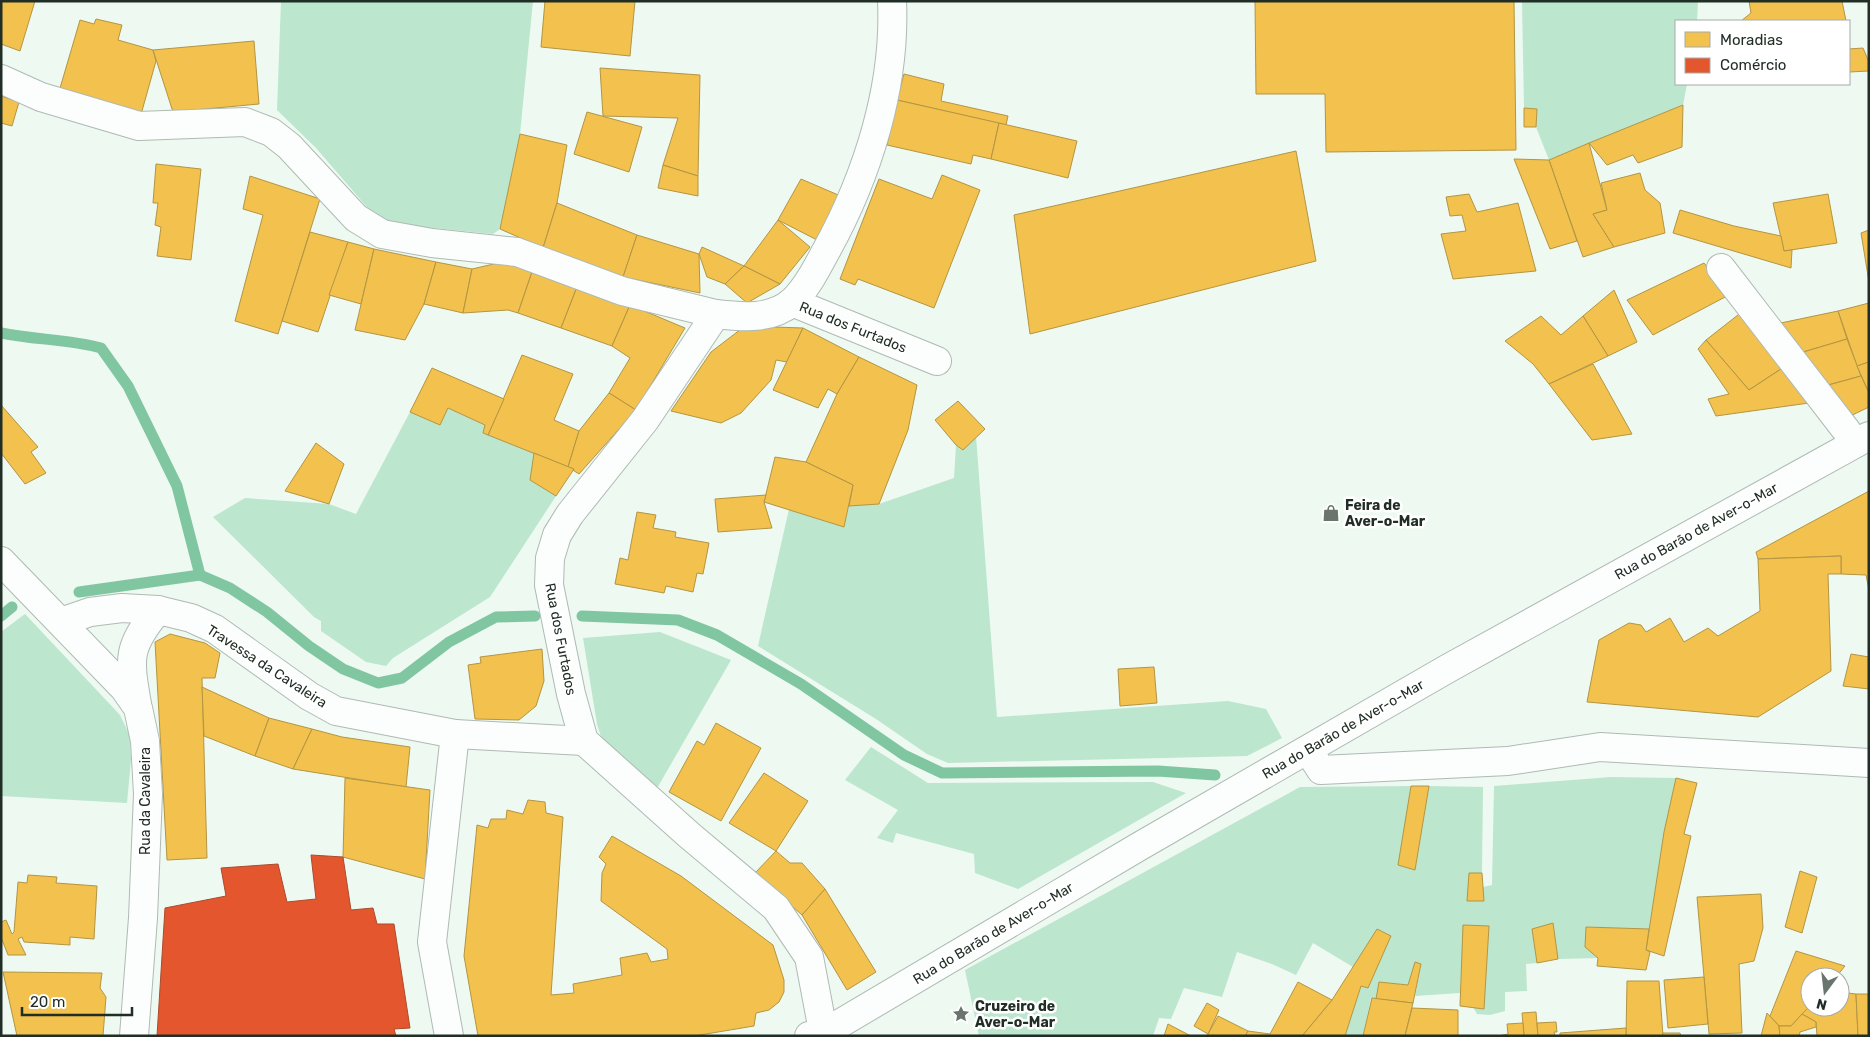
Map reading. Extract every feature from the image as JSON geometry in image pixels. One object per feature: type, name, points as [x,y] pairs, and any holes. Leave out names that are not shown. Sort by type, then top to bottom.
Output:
[{"type":"street","points":[[792,302],[816,269],[845,216],[868,156],[884,92],[893,26],[892,1]]},
{"type":"street","points":[[1,79],[41,98],[139,126],[246,122],[271,132],[289,146],[311,167],[356,218],[382,234],[432,243],[517,252],[622,290],[716,314]]},
{"type":"street","points":[[1721,268],[1862,439]]},
{"type":"street","name":"Rua dos Furtados","points":[[584,741],[571,694],[549,585],[550,558],[557,534],[570,514],[645,420],[716,314],[744,317],[766,315],[792,302],[937,361]]},
{"type":"street","name":"Rua do Barão de Aver-o-Mar","points":[[824,1035],[1140,846],[1447,669],[1862,439]]},
{"type":"street","name":"Rua da Cavaleira","points":[[1,561],[124,688],[138,708],[145,741],[148,794],[134,1036]]},
{"type":"street","name":"Travessa da Cavaleira","points":[[61,622],[90,612],[122,608],[158,610],[191,618],[215,629],[309,696],[336,711],[455,734],[584,741]]},
{"type":"street","points":[[138,708],[131,654],[141,630],[158,610]]},
{"type":"street","points":[[449,1036],[432,942],[455,734]]},
{"type":"street","points":[[584,741],[776,908],[809,957],[824,1035]]},
{"type":"street","points":[[1308,750],[1321,770],[1508,761],[1600,747],[1869,763]]},
{"type":"green space","points":[[281,1],[533,1],[520,134],[500,229],[493,234],[394,224],[372,213],[316,148],[277,110]]},
{"type":"green space","points":[[1522,1],[1698,1],[1697,20],[1675,20],[1675,85],[1687,85],[1683,105],[1549,160],[1536,127],[1537,109],[1524,108]]},
{"type":"green space","points":[[448,408],[485,425],[534,453],[530,480],[556,496],[490,597],[393,658],[386,666],[366,662],[321,631],[321,621],[314,617],[213,517],[245,498],[329,504],[356,514],[410,412]]},
{"type":"green space","points":[[976,436],[997,717],[1228,701],[1266,709],[1282,738],[1247,756],[948,763],[927,754],[876,719],[758,646],[789,509],[844,527],[849,506],[879,504],[954,478],[956,445],[963,450]]},
{"type":"green space","points":[[25,614],[120,715],[130,736],[131,760],[127,803],[1,796],[1,632]]},
{"type":"green space","points":[[660,632],[731,660],[656,790],[603,743],[597,724],[583,638]]},
{"type":"green space","points":[[871,747],[928,783],[1153,782],[1186,793],[1018,889],[975,873],[974,854],[896,833],[893,843],[877,838],[898,810],[845,780]]},
{"type":"green space","points":[[1611,777],[1676,778],[1664,832],[1649,929],[1586,927],[1585,947],[1598,958],[1558,959],[1532,929],[1537,963],[1526,964],[1527,991],[1505,992],[1505,1011],[1490,1015],[1477,1014],[1473,1007],[1484,1009],[1489,926],[1464,925],[1460,993],[1415,996],[1421,965],[1415,962],[1408,985],[1379,982],[1376,999],[1371,998],[1363,1036],[1345,1036],[1361,986],[1368,988],[1391,936],[1377,929],[1353,967],[1313,943],[1296,975],[1272,964],[1237,952],[1222,997],[1184,988],[1171,1019],[1159,1018],[1153,1036],[979,1036],[965,970],[1300,787],[1411,786],[1398,865],[1415,870],[1429,786],[1483,787],[1482,873],[1469,873],[1467,901],[1484,901],[1483,887],[1492,885],[1494,786]]},
{"type":"building: Moradias","points":[[1,1],[35,1],[20,51],[1,44]]},
{"type":"building: Moradias","points":[[545,1],[635,1],[630,56],[541,47]]},
{"type":"building: Moradias","points":[[1255,1],[1514,1],[1516,150],[1326,152],[1325,94],[1256,94]]},
{"type":"building: Moradias","points":[[1749,1],[1842,1],[1846,20],[1742,20],[1751,13]]},
{"type":"building: Moradias","points":[[96,19],[122,25],[118,40],[153,50],[156,61],[140,118],[58,95],[80,20],[94,24]]},
{"type":"building: Moradias","points":[[254,41],[259,104],[173,112],[153,50]]},
{"type":"building: Moradias","points":[[1863,48],[1869,62],[1869,71],[1850,72],[1850,49]]},
{"type":"building: Moradias","points":[[600,68],[700,75],[698,176],[663,165],[678,118],[603,116]]},
{"type":"building: Moradias","points":[[904,74],[944,84],[941,101],[1008,116],[1006,125],[897,100]]},
{"type":"building: Moradias","points":[[1,96],[19,102],[12,126],[1,123]]},
{"type":"building: Moradias","points":[[897,100],[999,123],[991,159],[973,155],[971,164],[887,145]]},
{"type":"building: Moradias","points":[[1683,105],[1682,147],[1638,163],[1633,155],[1607,165],[1589,143]]},
{"type":"building: Moradias","points":[[1524,108],[1537,109],[1536,127],[1524,127]]},
{"type":"building: Moradias","points":[[587,112],[642,127],[629,172],[574,154]]},
{"type":"building: Moradias","points":[[999,123],[1077,141],[1068,178],[991,159]]},
{"type":"building: Moradias","points":[[520,134],[567,145],[557,203],[543,248],[500,229]]},
{"type":"building: Moradias","points":[[1589,143],[1607,210],[1593,214],[1614,247],[1583,257],[1549,160]]},
{"type":"building: Moradias","points":[[1296,151],[1316,261],[1030,334],[1014,215]]},
{"type":"building: Moradias","points":[[1514,159],[1549,160],[1577,241],[1550,249]]},
{"type":"building: Moradias","points":[[156,164],[201,169],[191,260],[157,256],[161,227],[155,225],[158,203],[153,203]]},
{"type":"building: Moradias","points":[[663,165],[698,176],[698,196],[658,188]]},
{"type":"building: Moradias","points":[[1640,173],[1645,190],[1660,203],[1665,233],[1614,247],[1593,214],[1607,210],[1601,183]]},
{"type":"building: Moradias","points":[[942,175],[980,190],[934,308],[858,279],[855,285],[840,279],[879,179],[932,199]]},
{"type":"building: Moradias","points":[[250,176],[320,199],[278,334],[235,321],[263,215],[243,209]]},
{"type":"building: Moradias","points":[[801,179],[843,197],[817,240],[778,220]]},
{"type":"building: Moradias","points":[[1469,194],[1477,212],[1518,203],[1536,271],[1453,279],[1441,234],[1466,231],[1462,215],[1450,216],[1446,197]]},
{"type":"building: Moradias","points":[[1828,194],[1837,243],[1784,251],[1773,203]]},
{"type":"building: Moradias","points":[[557,203],[637,235],[623,277],[543,248]]},
{"type":"building: Moradias","points":[[1680,210],[1734,226],[1781,236],[1784,251],[1792,250],[1791,268],[1673,233]]},
{"type":"building: Moradias","points":[[778,220],[810,247],[780,284],[744,266]]},
{"type":"building: Moradias","points":[[1869,230],[1869,282],[1861,233]]},
{"type":"building: Moradias","points":[[310,232],[348,242],[318,332],[282,321]]},
{"type":"building: Moradias","points":[[637,235],[699,254],[700,293],[623,277]]},
{"type":"building: Moradias","points":[[348,242],[374,249],[361,304],[329,295]]},
{"type":"building: Moradias","points":[[702,247],[744,266],[725,284],[707,277],[699,254]]},
{"type":"building: Moradias","points":[[374,249],[436,262],[424,304],[405,340],[355,330]]},
{"type":"building: Moradias","points":[[436,262],[472,269],[463,313],[424,304]]},
{"type":"building: Moradias","points":[[498,263],[533,269],[518,313],[508,310],[463,313],[472,269]]},
{"type":"building: Moradias","points":[[1704,263],[1729,295],[1653,335],[1627,300]]},
{"type":"building: Moradias","points":[[744,266],[780,284],[747,303],[725,284]]},
{"type":"building: Moradias","points":[[533,269],[577,287],[561,328],[518,313]]},
{"type":"building: Moradias","points":[[577,287],[630,305],[612,346],[561,328]]},
{"type":"building: Moradias","points":[[1614,290],[1637,342],[1608,356],[1583,316]]},
{"type":"building: Moradias","points":[[1869,303],[1869,362],[1857,366],[1838,311]]},
{"type":"building: Moradias","points":[[630,305],[685,328],[636,410],[609,393],[630,358],[612,346]]},
{"type":"building: Moradias","points":[[1743,311],[1784,367],[1749,390],[1706,340]]},
{"type":"building: Moradias","points":[[1838,311],[1847,339],[1800,353],[1776,324]]},
{"type":"building: Moradias","points":[[1541,316],[1561,335],[1583,316],[1608,356],[1549,384],[1533,364],[1505,341]]},
{"type":"building: Moradias","points":[[745,326],[803,328],[787,362],[776,360],[771,380],[741,413],[721,423],[671,411],[711,352]]},
{"type":"building: Moradias","points":[[803,328],[859,357],[837,394],[828,389],[818,408],[773,390]]},
{"type":"building: Moradias","points":[[1847,339],[1861,376],[1821,387],[1800,353]]},
{"type":"building: Moradias","points":[[1706,340],[1749,390],[1784,367],[1809,403],[1716,416],[1708,399],[1729,394],[1698,349]]},
{"type":"building: Moradias","points":[[522,355],[573,374],[554,420],[579,431],[568,467],[488,435]]},
{"type":"building: Moradias","points":[[859,357],[917,385],[908,430],[879,504],[849,506],[853,485],[806,462],[837,394]]},
{"type":"building: Moradias","points":[[1869,362],[1869,393],[1857,366]]},
{"type":"building: Moradias","points":[[1593,364],[1632,434],[1592,440],[1549,384]]},
{"type":"building: Moradias","points":[[432,368],[504,399],[488,435],[483,433],[485,425],[448,408],[440,425],[410,412]]},
{"type":"building: Moradias","points":[[1861,376],[1869,393],[1869,407],[1844,419],[1821,387]]},
{"type":"building: Moradias","points":[[609,393],[636,410],[579,474],[568,467],[579,431]]},
{"type":"building: Moradias","points":[[958,401],[985,429],[963,450],[956,445],[935,420]]},
{"type":"building: Moradias","points":[[1,405],[38,447],[31,452],[46,473],[25,484],[1,453]]},
{"type":"building: Moradias","points":[[316,443],[344,464],[329,504],[285,491]]},
{"type":"building: Moradias","points":[[534,453],[574,469],[556,496],[530,480]]},
{"type":"building: Moradias","points":[[775,457],[806,462],[853,485],[844,527],[764,502]]},
{"type":"building: Moradias","points":[[1869,491],[1869,590],[1866,575],[1841,574],[1841,556],[1758,559],[1756,552]]},
{"type":"building: Moradias","points":[[766,495],[764,502],[772,528],[718,532],[715,499]]},
{"type":"building: Moradias","points":[[637,512],[656,515],[653,528],[676,532],[675,537],[709,543],[703,574],[697,573],[693,592],[666,586],[664,593],[615,584],[620,558],[628,560]]},
{"type":"building: Moradias","points":[[1841,556],[1841,574],[1828,574],[1831,671],[1758,717],[1587,702],[1599,640],[1629,623],[1641,625],[1646,632],[1670,618],[1684,642],[1708,628],[1718,636],[1760,611],[1758,559]]},
{"type":"building: Moradias","points":[[170,634],[205,643],[220,653],[215,678],[202,678],[207,858],[167,860],[155,642]]},
{"type":"building: Moradias","points":[[542,649],[544,681],[536,706],[519,720],[475,719],[468,665],[481,663],[480,657]]},
{"type":"building: Moradias","points":[[1851,654],[1869,657],[1869,689],[1843,686]]},
{"type":"building: Moradias","points":[[1154,667],[1157,703],[1120,706],[1118,669]]},
{"type":"building: Moradias","points":[[202,687],[269,718],[255,756],[204,736]]},
{"type":"building: Moradias","points":[[269,718],[312,729],[293,769],[255,756]]},
{"type":"building: Moradias","points":[[716,723],[761,748],[721,821],[669,792],[697,741],[704,745]]},
{"type":"building: Moradias","points":[[312,729],[342,737],[410,747],[406,787],[293,769]]},
{"type":"building: Moradias","points":[[764,773],[808,801],[776,851],[729,823]]},
{"type":"building: Moradias","points":[[345,778],[430,790],[425,879],[343,857]]},
{"type":"building: Moradias","points":[[1676,778],[1697,783],[1684,834],[1691,836],[1664,956],[1646,950],[1664,832]]},
{"type":"building: Moradias","points":[[1411,786],[1429,786],[1415,870],[1398,865]]},
{"type":"building: Moradias","points":[[528,800],[545,802],[546,813],[563,817],[551,995],[574,993],[573,984],[622,975],[620,958],[647,953],[651,962],[668,959],[667,949],[601,901],[602,873],[606,864],[599,857],[612,836],[681,876],[773,945],[784,980],[784,992],[779,1002],[769,1010],[756,1013],[754,1026],[694,1036],[478,1036],[464,956],[477,825],[488,828],[491,819],[506,819],[507,810],[523,814]]},
{"type":"building: Moradias","points":[[776,851],[790,863],[802,863],[825,889],[802,915],[755,873]]},
{"type":"building: Moradias","points":[[1800,871],[1817,877],[1802,933],[1785,927]]},
{"type":"building: Moradias","points":[[1469,873],[1482,873],[1484,901],[1467,901]]},
{"type":"building: Moradias","points":[[28,875],[57,877],[56,883],[97,886],[94,939],[70,937],[70,945],[24,942],[22,937],[18,939],[26,955],[8,955],[1,937],[1,922],[6,920],[12,934],[14,932],[18,882],[27,883]]},
{"type":"building: Moradias","points":[[825,889],[876,972],[847,990],[802,915]]},
{"type":"building: Moradias","points":[[1761,894],[1763,928],[1754,961],[1739,964],[1742,1033],[1709,1034],[1697,897]]},
{"type":"building: Moradias","points":[[1553,923],[1558,959],[1537,963],[1532,929]]},
{"type":"building: Moradias","points":[[1463,925],[1489,926],[1484,1009],[1460,1006]]},
{"type":"building: Moradias","points":[[1586,927],[1649,929],[1646,950],[1650,952],[1646,970],[1597,966],[1598,958],[1585,947]]},
{"type":"building: Moradias","points":[[1377,929],[1391,936],[1368,988],[1361,986],[1345,1036],[1302,1036],[1332,1000]]},
{"type":"building: Moradias","points":[[1796,951],[1845,966],[1800,967],[1800,1017],[1791,1026],[1779,1026],[1770,1016]]},
{"type":"building: Moradias","points":[[1415,962],[1421,964],[1413,1003],[1376,999],[1379,982],[1408,985]]},
{"type":"building: Moradias","points":[[3,972],[102,973],[100,988],[106,997],[103,1036],[17,1036]]},
{"type":"building: Moradias","points":[[1704,977],[1708,1024],[1668,1028],[1664,980]]},
{"type":"building: Moradias","points":[[1627,981],[1659,981],[1663,1036],[1626,1036]]},
{"type":"building: Moradias","points":[[1298,982],[1332,1000],[1302,1036],[1245,1036],[1248,1031],[1270,1034]]},
{"type":"building: Moradias","points":[[1850,993],[1856,994],[1858,1036],[1817,1036],[1816,1022],[1807,1017],[1850,1017]]},
{"type":"building: Moradias","points":[[1856,994],[1869,994],[1869,1036],[1858,1036]]},
{"type":"building: Moradias","points":[[1372,998],[1413,1003],[1405,1036],[1363,1036]]},
{"type":"building: Moradias","points":[[1207,1003],[1219,1010],[1208,1034],[1194,1026]]},
{"type":"building: Moradias","points":[[1412,1008],[1458,1010],[1458,1036],[1405,1036]]},
{"type":"building: Moradias","points":[[1536,1012],[1538,1036],[1524,1036],[1522,1013]]},
{"type":"building: Moradias","points":[[1767,1013],[1779,1026],[1780,1036],[1761,1036]]},
{"type":"building: Moradias","points":[[1218,1016],[1248,1031],[1245,1036],[1207,1036]]},
{"type":"building: Moradias","points":[[1800,1016],[1807,1017],[1816,1022],[1816,1027],[1800,1032],[1799,1036],[1780,1036],[1779,1026],[1791,1026]]},
{"type":"building: Moradias","points":[[1556,1022],[1557,1032],[1554,1032],[1555,1036],[1538,1036],[1537,1023]]},
{"type":"building: Moradias","points":[[1523,1023],[1524,1036],[1498,1036],[1508,1034],[1507,1024]]},
{"type":"building: Moradias","points":[[1168,1024],[1191,1036],[1164,1036]]},
{"type":"building: Moradias","points":[[1626,1028],[1626,1036],[1560,1036],[1560,1033]]},
{"type":"building: Moradias","points":[[1663,1033],[1680,1033],[1681,1036],[1663,1036]]},
{"type":"building: Comércio","points":[[311,855],[343,857],[351,910],[373,908],[377,924],[394,924],[410,1028],[394,1029],[396,1036],[157,1036],[165,908],[226,896],[221,868],[278,864],[287,902],[316,899]]},
{"type":"waterway","points":[[1,333],[101,348],[128,386],[177,486],[200,575]]},
{"type":"waterway","points":[[79,592],[200,575],[230,588],[267,612],[309,646],[343,669],[378,683],[402,678],[449,642],[496,617],[535,616]]},
{"type":"waterway","points":[[1,616],[12,607]]},
{"type":"waterway","points":[[582,616],[678,620],[717,635],[801,684],[904,755],[942,773],[1158,771],[1215,775]]},
{"type":"place","name":"Feira de Aver-o-Mar","points":[[1331,513]]},
{"type":"place","name":"Cruzeiro de Aver-o-Mar","points":[[961,1014]]}]
